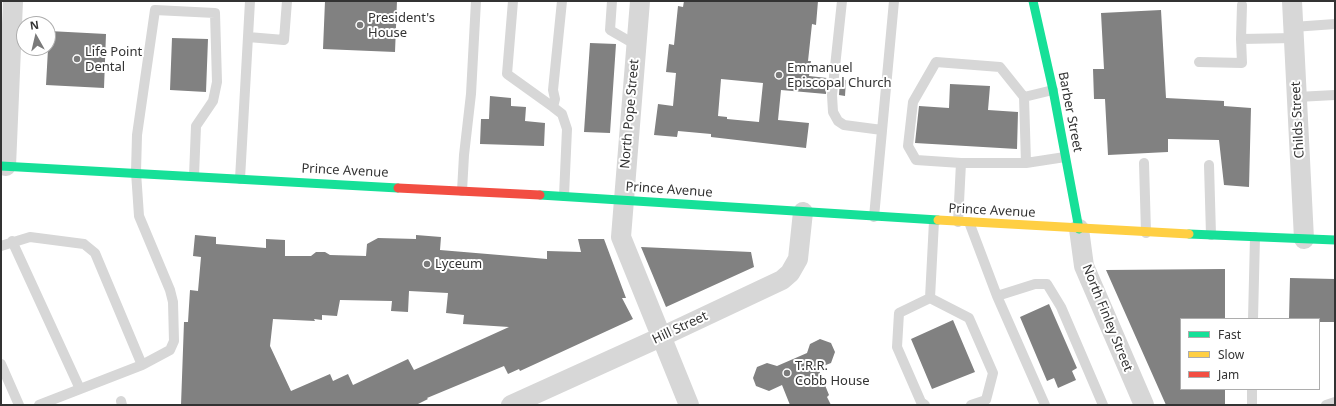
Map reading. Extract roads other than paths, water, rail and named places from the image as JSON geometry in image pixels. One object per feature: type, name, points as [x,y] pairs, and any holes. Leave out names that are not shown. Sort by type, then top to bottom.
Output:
[{"type":"main road","name":"Barber Street","points":[[1033,1],[1053,90],[1079,229]]},
{"type":"main road","name":"Prince Avenue","points":[[3,166],[564,196],[874,217],[1146,233],[1335,240]]},
{"type":"street","points":[[3,166],[13,1]]},
{"type":"street","name":"North Pope Street","points":[[640,1],[623,200],[622,243],[689,405]]},
{"type":"street","name":"Childs Street","points":[[1292,1],[1304,239]]},
{"type":"street","name":"Hill Street","points":[[511,405],[782,280],[790,273],[798,259],[803,212]]},
{"type":"street","name":"North Finley Street","points":[[1079,229],[1084,266],[1144,405]]},
{"type":"lane","points":[[240,179],[250,1]]},
{"type":"lane","points":[[248,37],[284,40],[287,1]]},
{"type":"lane","points":[[462,191],[471,94],[476,1]]},
{"type":"lane","points":[[513,1],[507,74],[562,114],[567,129],[564,196]]},
{"type":"lane","points":[[553,108],[555,99],[553,90],[562,1]]},
{"type":"lane","points":[[612,1],[610,30],[636,45]]},
{"type":"lane","points":[[842,1],[832,95],[833,112],[838,121],[844,125],[882,130]]},
{"type":"lane","points":[[874,217],[894,1]]},
{"type":"lane","points":[[1199,62],[1242,63],[1242,5]]},
{"type":"lane","points":[[39,405],[142,365],[170,350],[174,340],[174,311],[170,290],[139,216],[136,172],[138,135],[155,10],[215,13],[216,82],[213,101],[196,126],[194,176]]},
{"type":"lane","points":[[1242,39],[1294,33],[1335,24]]},
{"type":"lane","points":[[1026,163],[1024,97],[1000,67],[936,62],[913,102],[908,146],[916,160],[961,163],[1026,163],[1065,157]]},
{"type":"lane","points":[[1024,97],[1053,90]]},
{"type":"lane","points":[[1297,96],[1335,96]]},
{"type":"lane","points":[[958,222],[961,163]]},
{"type":"lane","points":[[1144,163],[1146,233]]},
{"type":"lane","points":[[1209,165],[1211,235]]},
{"type":"lane","points":[[930,298],[934,220]]},
{"type":"lane","points":[[969,222],[998,296],[1045,405]]},
{"type":"lane","points":[[1,246],[12,241],[30,237],[84,244],[95,253],[142,365]]},
{"type":"lane","points":[[1253,318],[1255,237]]},
{"type":"lane","points":[[12,241],[80,389]]},
{"type":"lane","points":[[998,296],[1035,284],[1047,284],[1062,307],[1103,405]]},
{"type":"lane","points":[[930,298],[969,318],[993,373],[987,402],[971,405]]},
{"type":"lane","points":[[922,404],[897,347],[899,313],[930,298]]},
{"type":"lane","points":[[1,364],[19,405]]},
{"type":"lane","points":[[1252,390],[1252,405]]},
{"type":"lane","points":[[1326,405],[1335,402]]},
{"type":"place","name":"President's House","points":[[360,25]]},
{"type":"place","name":"Life Point Dental","points":[[77,59]]},
{"type":"place","name":"Emmanuel Episcopal Church","points":[[779,75]]},
{"type":"place","name":"Lyceum","points":[[427,264]]},
{"type":"place","name":"T.R.R. Cobb House","points":[[787,373]]}]
